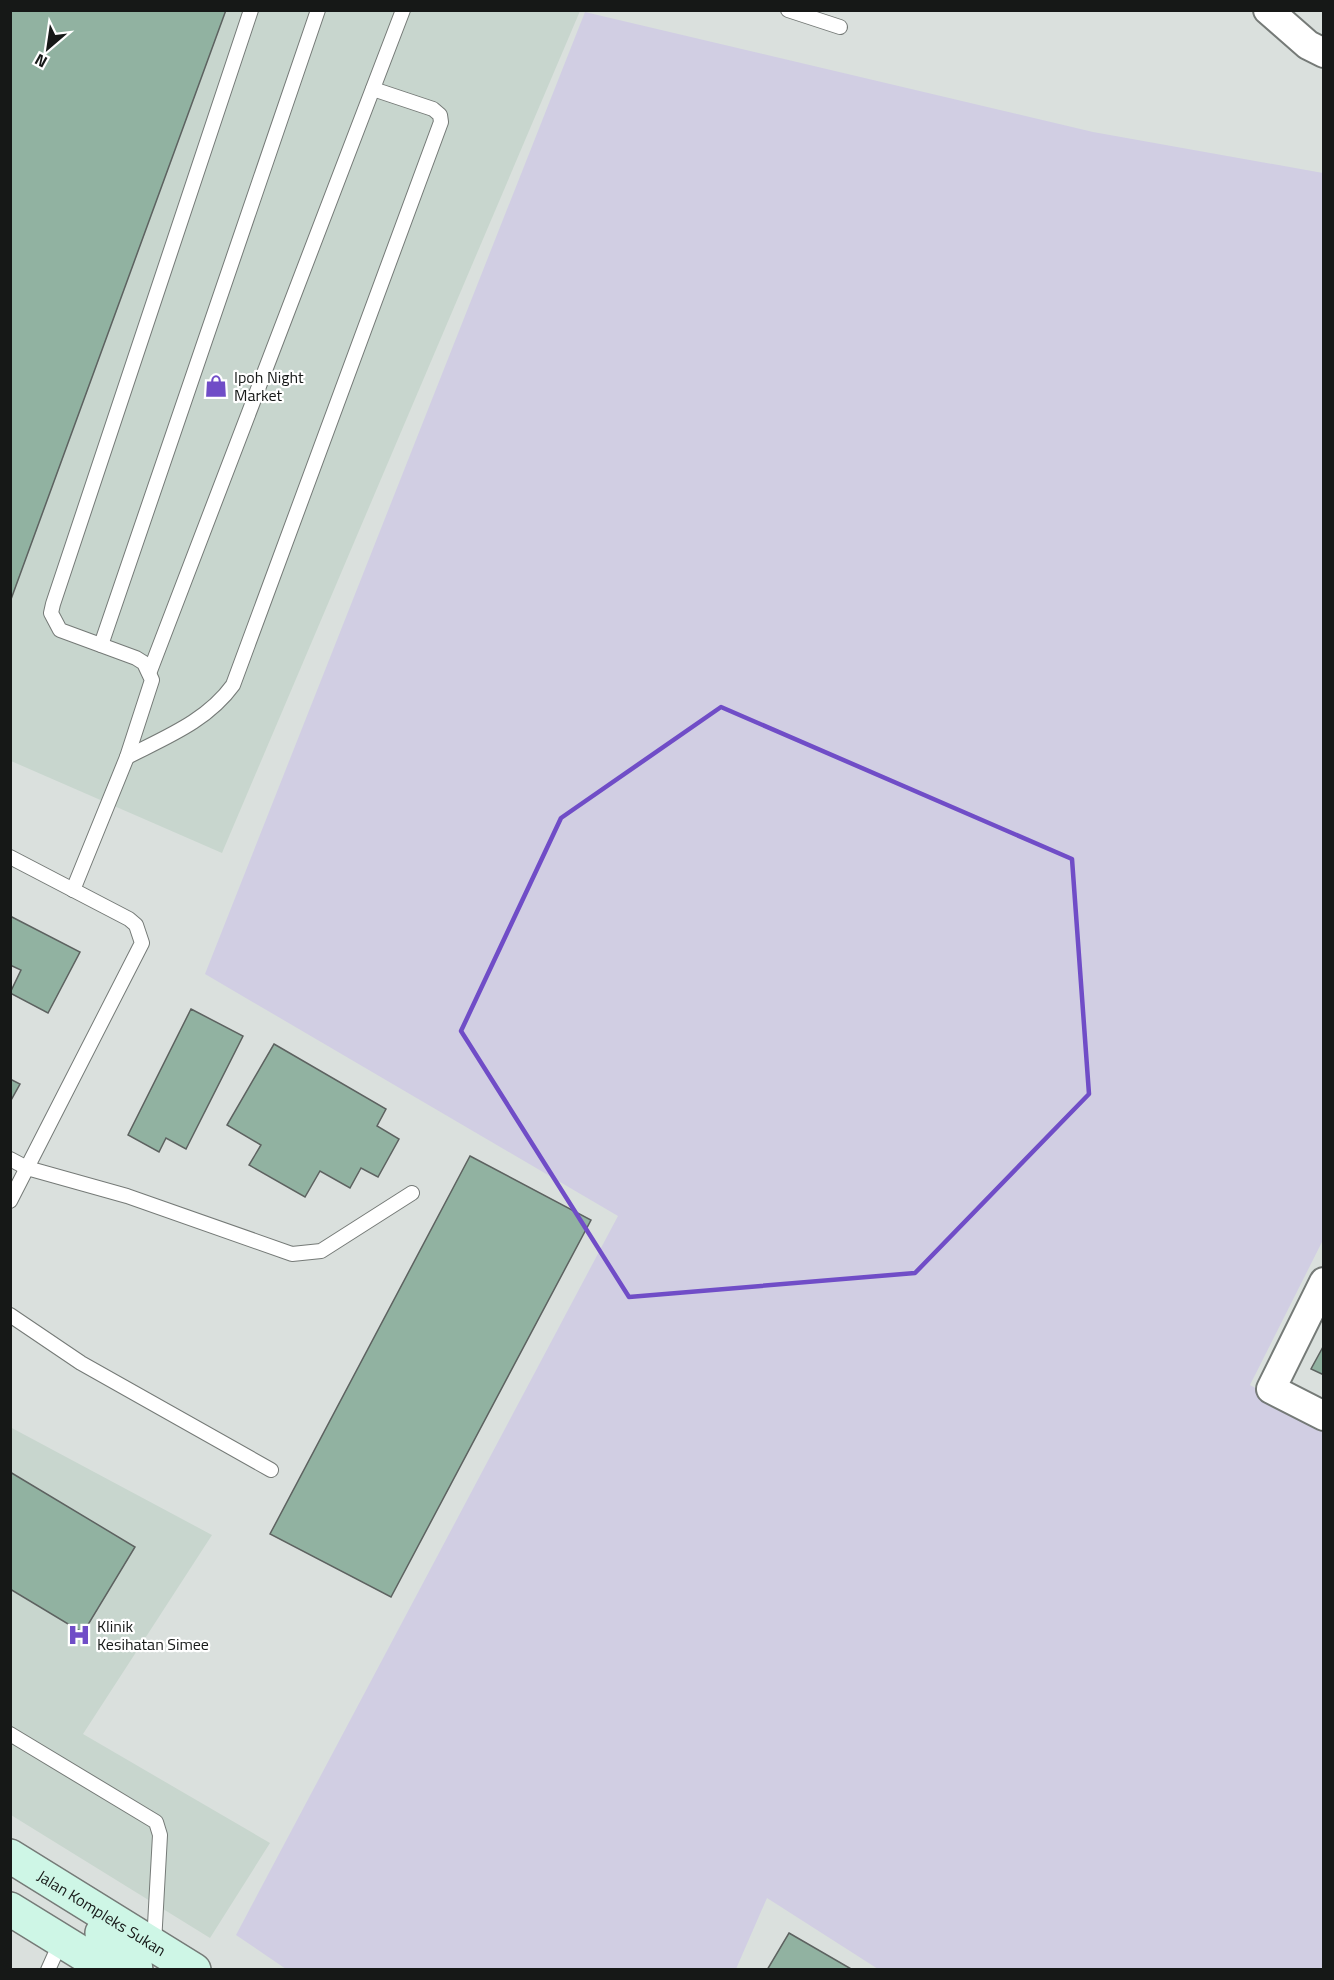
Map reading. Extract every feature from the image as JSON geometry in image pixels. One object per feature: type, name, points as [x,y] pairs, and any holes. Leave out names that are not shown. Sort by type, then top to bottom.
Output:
[{"type":"main road","name":"Jalan Kompleks Sukan","points":[[10,1856],[145,1957],[194,1970]]},
{"type":"main road","points":[[10,1873],[128,1950],[135,1960],[145,1957]]},
{"type":"main road","points":[[10,1909],[54,1955],[109,1970]]},
{"type":"street","points":[[1268,10],[1308,45],[1323,53]]},
{"type":"street","points":[[1323,1282],[1271,1389],[1323,1416]]},
{"type":"lane","points":[[150,671],[136,658],[60,630],[51,613],[52,604],[251,10]]},
{"type":"lane","points":[[101,645],[318,10]]},
{"type":"lane","points":[[73,890],[127,757],[151,690],[150,671],[403,10]]},
{"type":"lane","points":[[788,10],[840,27]]},
{"type":"lane","points":[[127,757],[204,716],[221,702],[233,685],[429,155],[441,122],[440,115],[433,109],[373,88]]},
{"type":"lane","points":[[10,857],[129,919],[136,925],[142,943],[10,1201]]},
{"type":"lane","points":[[10,1159],[27,1168],[127,1196],[292,1254],[321,1251],[412,1192]]},
{"type":"lane","points":[[10,1315],[81,1363],[271,1470]]},
{"type":"lane","points":[[10,1734],[156,1822],[160,1835],[145,1957]]},
{"type":"highlighted area","points":[[721,707],[1072,859],[1089,1094],[915,1273],[629,1297],[461,1031],[561,818]]},
{"type":"shaded area","name":"Ipoh Night Market","points":[[11,11],[580,11],[222,853],[11,761]]},
{"type":"shaded area","points":[[585,12],[1093,132],[1323,173],[1323,1240],[1250,1385],[1323,1426],[1323,1969],[878,1969],[767,1898],[736,1969],[286,1969],[236,1935],[618,1216],[205,974]]},
{"type":"shaded area","name":"Klinik Kesihatan Simee","points":[[10,1427],[212,1535],[83,1734],[270,1843],[210,1938],[11,1815]]},
{"type":"building","points":[[10,10],[226,10],[10,602]]},
{"type":"building","points":[[10,916],[80,952],[48,1013],[10,993],[21,970],[10,965]]},
{"type":"building","points":[[191,1009],[243,1036],[186,1149],[166,1138],[159,1152],[128,1135]]},
{"type":"building","points":[[274,1044],[386,1109],[377,1126],[399,1139],[378,1177],[361,1168],[350,1188],[320,1171],[305,1197],[249,1165],[261,1145],[227,1125]]},
{"type":"building","points":[[10,1079],[20,1084],[10,1102]]},
{"type":"building","points":[[470,1156],[591,1220],[391,1597],[270,1534]]},
{"type":"building","points":[[1324,1345],[1324,1375],[1311,1369]]},
{"type":"building","points":[[10,1472],[135,1547],[83,1633],[10,1589]]},
{"type":"building","points":[[789,1933],[853,1970],[767,1970]]},
{"type":"place","name":"Ipoh Night Market","points":[[216,386]]},
{"type":"place","name":"Klinik Kesihatan Simee","points":[[79,1635]]}]
